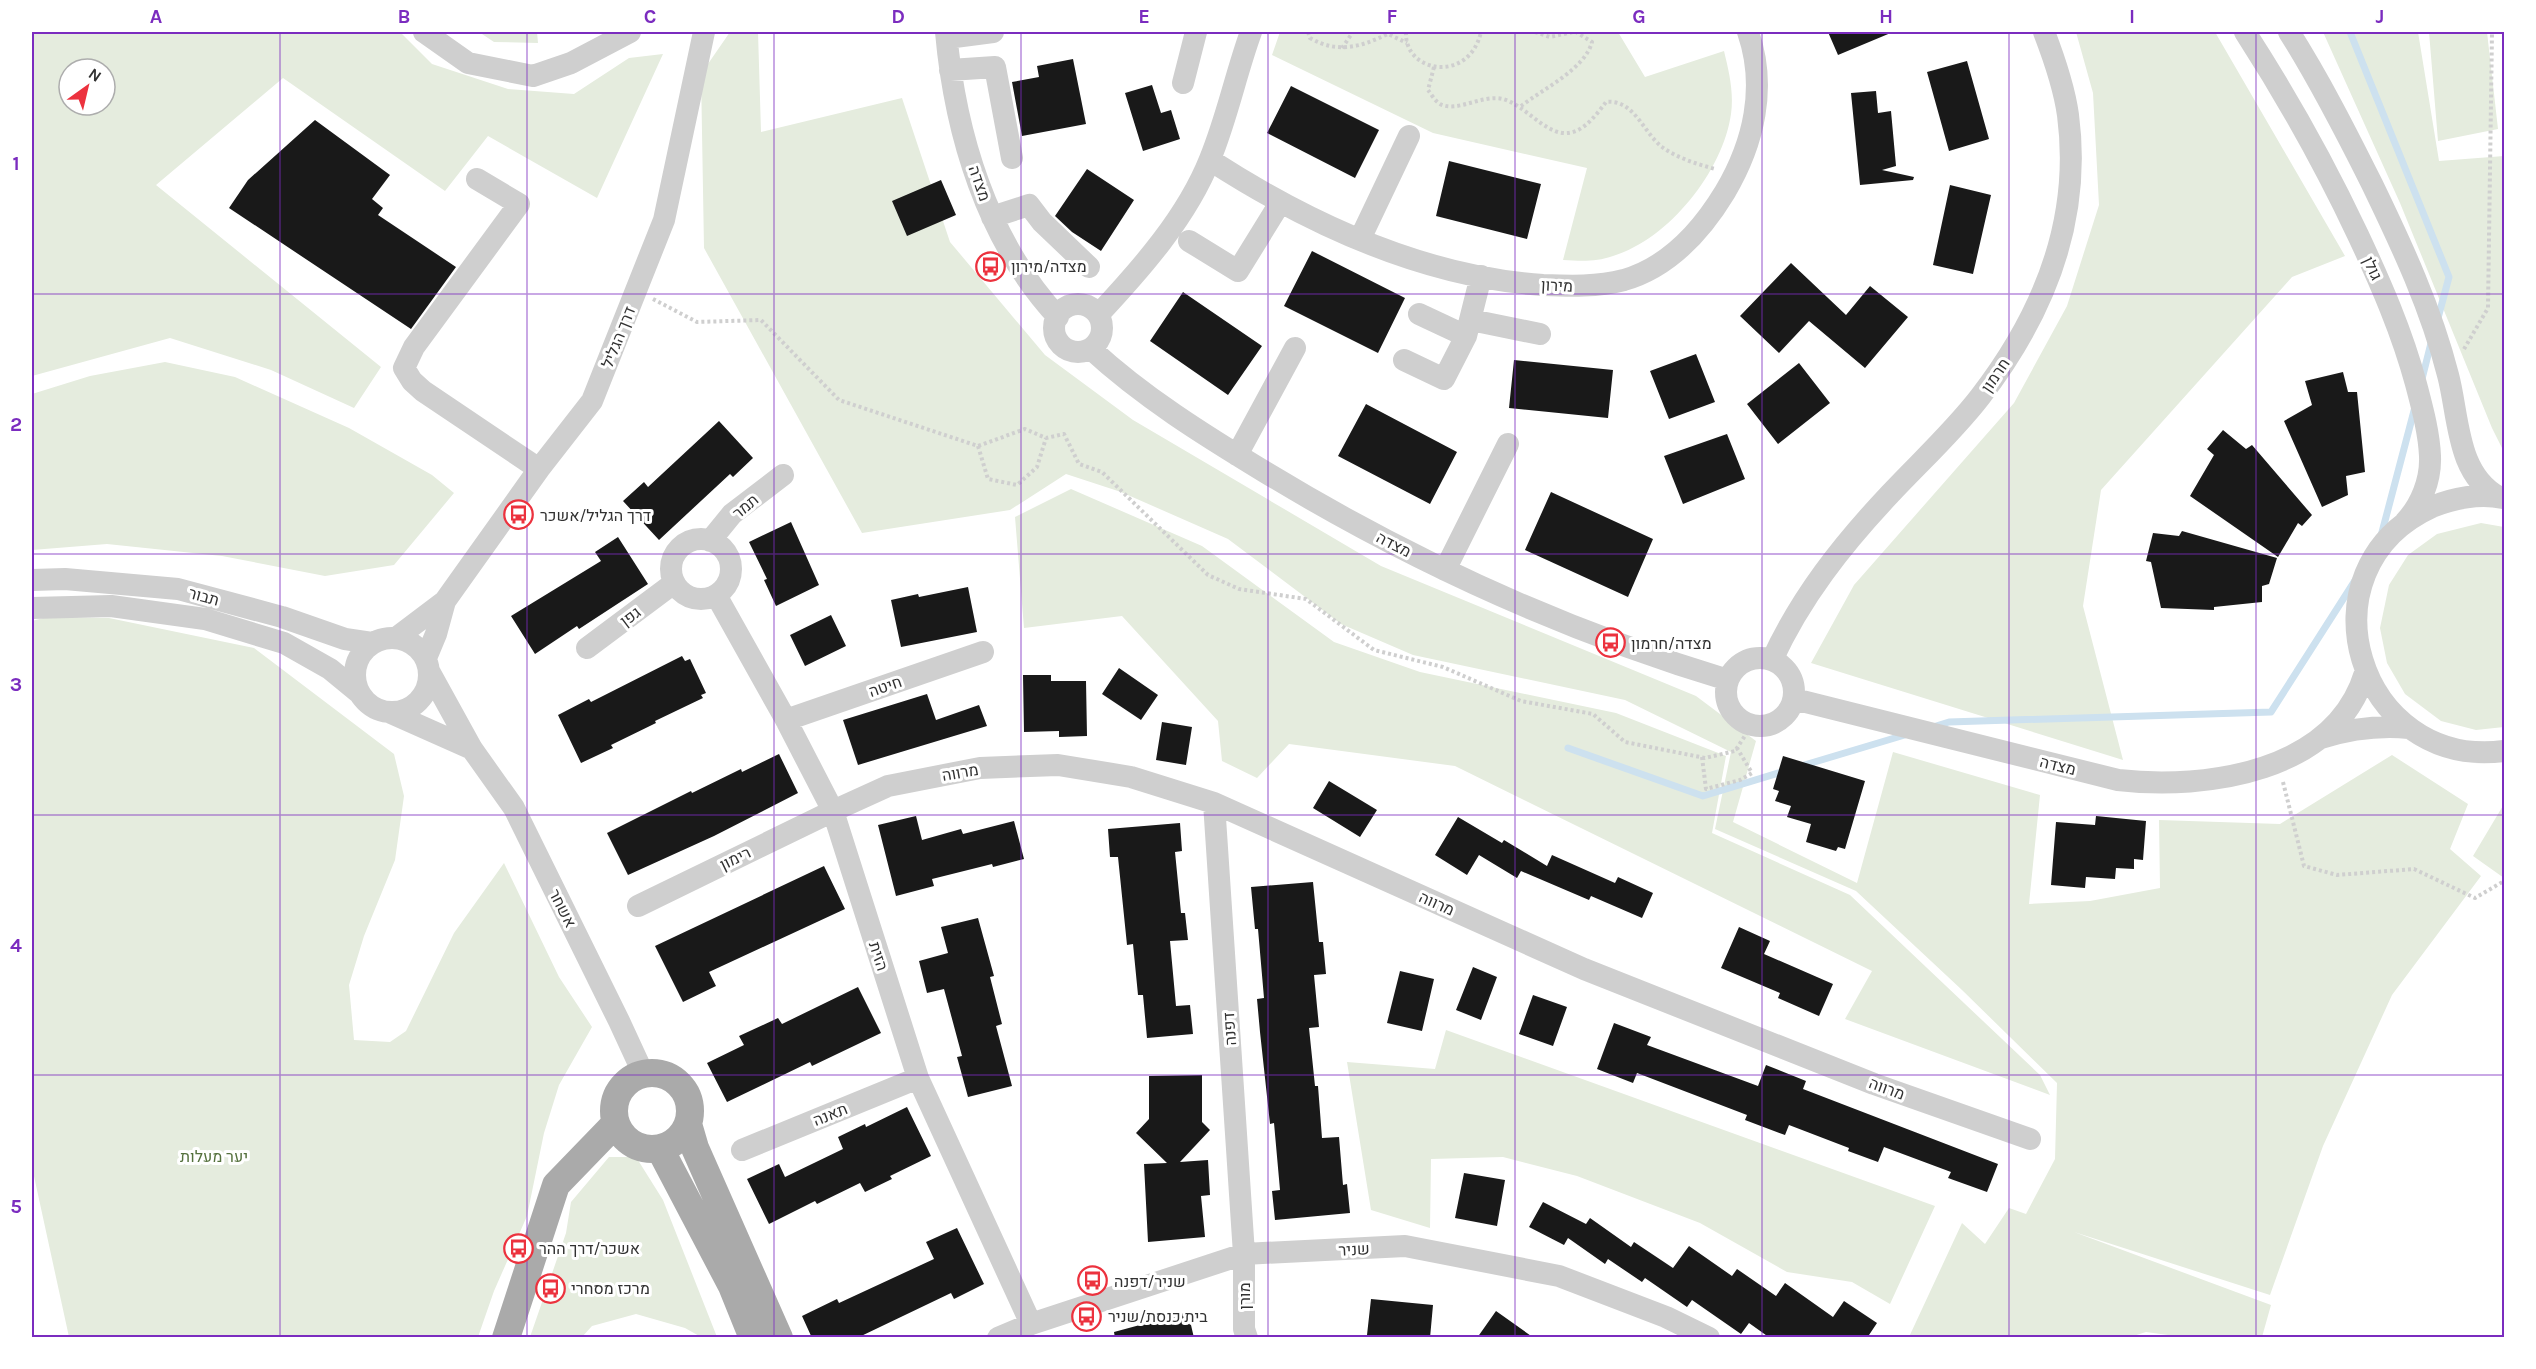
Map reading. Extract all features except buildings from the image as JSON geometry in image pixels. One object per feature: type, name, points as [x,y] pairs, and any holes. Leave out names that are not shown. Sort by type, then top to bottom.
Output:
[{"type":"main road","points":[[688,1124],[678,1140],[660,1149],[648,1150],[628,1142],[615,1124],[613,1112],[618,1093],[630,1078],[654,1072],[676,1081],[689,1100],[688,1124],[695,1148],[779,1338]]},
{"type":"main road","points":[[506,1338],[556,1185],[615,1124]]},
{"type":"main road","points":[[660,1149],[732,1286],[753,1338]]},
{"type":"street","points":[[424,32],[468,63],[533,76],[571,63],[630,32]]},
{"type":"street","name":"דרך הגליל","points":[[396,638],[445,601],[539,469],[592,401],[664,220],[704,32]]},
{"type":"street","points":[[946,35],[993,32]]},
{"type":"street","points":[[1183,83],[1196,32]]},
{"type":"street","points":[[1098,315],[1152,253],[1184,207],[1210,160],[1251,32]]},
{"type":"street","name":"מירון","points":[[1210,160],[1280,202],[1360,239],[1429,264],[1530,284],[1589,286],[1625,279],[1658,264],[1686,243],[1709,218],[1735,175],[1753,126],[1758,95],[1757,67],[1748,32]]},
{"type":"street","name":"חרמון","points":[[1772,660],[1800,604],[1834,558],[1979,398],[2022,335],[2051,275],[2067,218],[2072,164],[2068,113],[2056,65],[2044,32]]},
{"type":"street","name":"גולן","points":[[2245,32],[2295,113],[2341,201],[2383,289],[2406,350],[2423,413],[2430,456],[2428,478],[2422,496],[2415,512],[2405,522]]},
{"type":"street","name":"גולן","points":[[2289,32],[2343,128],[2404,254],[2429,314],[2448,376],[2466,458],[2484,486],[2502,497]]},
{"type":"street","name":"מצדה","points":[[946,35],[950,70],[964,135],[992,218],[1027,280],[1058,317]]},
{"type":"street","points":[[950,70],[994,67],[1012,158]]},
{"type":"street","points":[[1360,239],[1409,136]]},
{"type":"street","points":[[477,180],[519,204],[414,346],[405,368],[412,381],[423,391],[539,469]]},
{"type":"street","points":[[1189,241],[1238,271],[1280,202]]},
{"type":"street","points":[[992,218],[1029,205],[1042,222],[1089,267]]},
{"type":"street","points":[[1404,360],[1444,379],[1468,328],[1481,276]]},
{"type":"street","points":[[1074,305],[1088,306],[1098,315],[1102,322],[1101,337],[1091,349],[1071,351],[1060,343],[1055,330],[1062,311],[1074,305]]},
{"type":"street","points":[[1419,314],[1468,328],[1540,334]]},
{"type":"street","points":[[1237,455],[1295,348]]},
{"type":"street","name":"מצדה","points":[[1091,349],[1173,414],[1237,455],[1346,519],[1445,570],[1586,632],[1728,680]]},
{"type":"street","points":[[1445,570],[1508,444]]},
{"type":"street","name":"תמר","points":[[710,541],[732,514],[783,475]]},
{"type":"street","points":[[2502,497],[2459,498],[2440,504],[2405,522],[2377,553],[2360,590],[2356,629],[2358,649],[2366,673],[2382,702],[2409,728],[2431,741],[2450,748],[2469,752],[2505,751]]},
{"type":"street","points":[[694,540],[710,541],[720,546],[727,555],[730,566],[725,587],[716,595],[701,599],[685,595],[674,583],[672,560],[680,547],[694,540]]},
{"type":"street","name":"תבור","points":[[32,580],[65,579],[178,589],[282,617],[345,639],[372,643]]},
{"type":"street","name":"גפן","points":[[587,648],[674,583]]},
{"type":"street","name":"הזית","points":[[716,595],[786,720],[833,811],[918,1078],[1031,1323]]},
{"type":"street","name":"דרך הגליל","points":[[427,665],[445,601]]},
{"type":"street","name":"תבור","points":[[32,608],[111,606],[206,619],[284,643],[330,669],[358,692]]},
{"type":"street","points":[[391,713],[401,712],[419,702],[429,684],[427,665],[418,648],[408,641],[383,638],[363,650],[357,660],[354,681],[358,692],[372,707],[391,713],[472,749]]},
{"type":"street","name":"חיטה","points":[[786,720],[983,652]]},
{"type":"street","points":[[1763,658],[1772,660],[1790,675],[1794,699],[1785,717],[1776,723],[1766,726],[1752,725],[1737,718],[1731,710],[1727,700],[1728,680],[1738,666],[1746,661],[1763,658]]},
{"type":"street","name":"אשחר","points":[[427,665],[472,749],[513,808],[620,1020],[643,1073]]},
{"type":"street","name":"מצדה","points":[[1794,699],[2118,780],[2164,784],[2200,782],[2243,773],[2302,750],[2319,739],[2352,706],[2366,673]]},
{"type":"street","name":"מצדה","points":[[2319,739],[2340,732],[2378,727],[2409,728]]},
{"type":"street","name":"מרווה","points":[[833,811],[888,786],[980,768],[1058,765],[1131,777],[1214,803],[1584,969],[1874,1084],[2030,1139]]},
{"type":"street","name":"דפנה","points":[[1214,803],[1244,1254]]},
{"type":"street","name":"רימון","points":[[638,906],[833,811]]},
{"type":"street","name":"תאנה","points":[[742,1150],[918,1078]]},
{"type":"street","name":"שניר","points":[[998,1338],[1031,1323],[1244,1254],[1405,1246],[1559,1276],[1666,1317],[1709,1338]]},
{"type":"street","name":"מורן","points":[[1244,1254],[1244,1329],[1247,1338]]},
{"type":"path","points":[[1308,32],[1310,38],[1324,46],[1342,48],[1365,43],[1388,34],[1408,44]]},
{"type":"path","points":[[1342,48],[1353,32]]},
{"type":"path","points":[[1406,32],[1408,44],[1417,57],[1434,67],[1448,67],[1464,60],[1478,46],[1480,32]]},
{"type":"path","points":[[1521,106],[1589,54],[1592,42],[1575,32],[1550,37],[1535,32]]},
{"type":"path","points":[[2448,376],[2488,308],[2492,32]]},
{"type":"path","points":[[1434,67],[1428,90],[1438,103],[1451,107],[1488,97],[1521,106],[1544,124],[1562,133],[1578,130],[1594,118],[1606,102],[1618,101],[1628,106],[1662,146],[1692,163],[1735,175]]},
{"type":"path","points":[[636,291],[697,322],[761,320],[839,400],[978,446],[1024,429],[1046,438],[1064,434],[1079,464],[1102,472],[1208,575],[1239,589],[1306,599],[1374,650],[1443,667],[1521,701],[1593,714],[1625,742],[1701,757],[1735,751],[1752,725]]},
{"type":"path","points":[[978,446],[988,479],[1017,484],[1037,467],[1046,438]]},
{"type":"path","points":[[1701,757],[1706,789],[1740,780],[1752,772],[1737,748]]},
{"type":"path","points":[[2277,761],[2304,867],[2337,875],[2414,869],[2475,897],[2505,881]]},
{"type":"green space","points":[[32,32],[400,32],[432,64],[508,89],[574,94],[629,58],[663,54],[597,198],[488,136],[445,191],[283,78],[156,185],[381,367],[354,408],[271,370],[170,338],[32,376]]},
{"type":"green space","points":[[479,32],[537,32],[538,43],[494,42]]},
{"type":"green space","points":[[730,32],[758,32],[761,132],[902,98],[950,242],[1045,355],[1133,420],[1381,566],[1696,696],[1756,741],[1733,822],[1857,883],[1893,752],[2040,795],[2029,904],[2090,901],[2160,888],[2159,820],[2280,824],[2392,755],[2468,804],[2450,849],[2481,876],[2392,995],[2323,1146],[2270,1295],[2074,1232],[2271,1305],[2262,1337],[2190,1338],[2146,1332],[2127,1338],[1909,1337],[1962,1223],[1985,1244],[2009,1208],[2026,1214],[2055,1159],[2057,1083],[1856,891],[1715,829],[1731,752],[1625,700],[1413,655],[1341,624],[1228,539],[1121,492],[1066,474],[1010,510],[862,533],[704,248],[701,74]]},
{"type":"green space","points":[[1280,32],[1618,32],[1645,77],[1724,51],[1731,90],[1731,114],[1726,136],[1717,158],[1690,200],[1673,219],[1654,235],[1613,256],[1582,261],[1563,260],[1587,168],[1433,133],[1272,55]]},
{"type":"green space","points":[[2076,32],[2215,32],[2345,256],[2292,277],[2101,490],[2083,606],[2123,760],[1811,663],[1854,585],[2014,403],[2067,306],[2099,205],[2093,93]]},
{"type":"green space","points":[[2323,32],[2418,32],[2439,161],[2504,156],[2504,452],[2492,428],[2400,203]]},
{"type":"green space","points":[[2429,32],[2487,32],[2498,129],[2438,141]]},
{"type":"green space","points":[[165,362],[235,377],[349,428],[432,475],[454,493],[394,565],[325,576],[222,556],[107,544],[32,550],[32,394],[90,376]]},
{"type":"green space","points":[[1071,489],[1202,546],[1334,642],[1420,672],[1616,713],[1726,756],[1712,833],[1850,895],[2040,1075],[2050,1095],[1845,1019],[1872,971],[1455,766],[1289,744],[1257,778],[1222,761],[1218,721],[1122,616],[1024,628],[1015,517]]},
{"type":"green space","points":[[2481,523],[2504,527],[2504,727],[2476,730],[2441,721],[2405,694],[2387,663],[2380,628],[2389,585],[2408,555],[2437,534]]},
{"type":"green space","name":"יער מעלות","points":[[47,617],[109,618],[254,648],[394,754],[404,796],[395,860],[364,936],[349,985],[354,1040],[390,1042],[406,1031],[454,933],[504,863],[559,977],[592,1027],[559,1085],[544,1133],[527,1216],[494,1291],[478,1337],[69,1337],[32,1167],[32,621]]},
{"type":"green space","points":[[2504,804],[2504,878],[2473,856]]},
{"type":"green space","points":[[1446,1030],[1935,1206],[1890,1304],[1852,1282],[1787,1272],[1700,1223],[1577,1176],[1503,1157],[1431,1159],[1430,1228],[1371,1210],[1347,1062],[1435,1069]]},
{"type":"green space","points":[[609,1157],[636,1157],[663,1200],[717,1337],[701,1337],[685,1328],[636,1314],[592,1326],[582,1337],[530,1337],[566,1233],[571,1202]]},
{"type":"waterway","points":[[2350,32],[2449,277],[2438,318]]},
{"type":"waterway","points":[[2422,379],[2431,343]]},
{"type":"waterway","points":[[2381,536],[2415,407]]},
{"type":"waterway","points":[[1933,727],[1949,722],[2271,712],[2356,579]]},
{"type":"waterway","points":[[1801,766],[1908,734]]},
{"type":"waterway","points":[[1568,748],[1703,796],[1785,771]]},
{"type":"place","name":"מצדה/מירון","points":[[990,266]]},
{"type":"place","name":"דרך הגליל/אשכר","points":[[519,515]]},
{"type":"place","name":"מצדה/חרמון","points":[[1610,643]]},
{"type":"place","name":"אשכר/דרך ההר","points":[[518,1248]]},
{"type":"place","name":"שניר/דפנה","points":[[1093,1281]]},
{"type":"place","name":"מרכז מסחרי","points":[[550,1288]]},
{"type":"place","name":"בית כנסת/שניר","points":[[1087,1316]]}]
